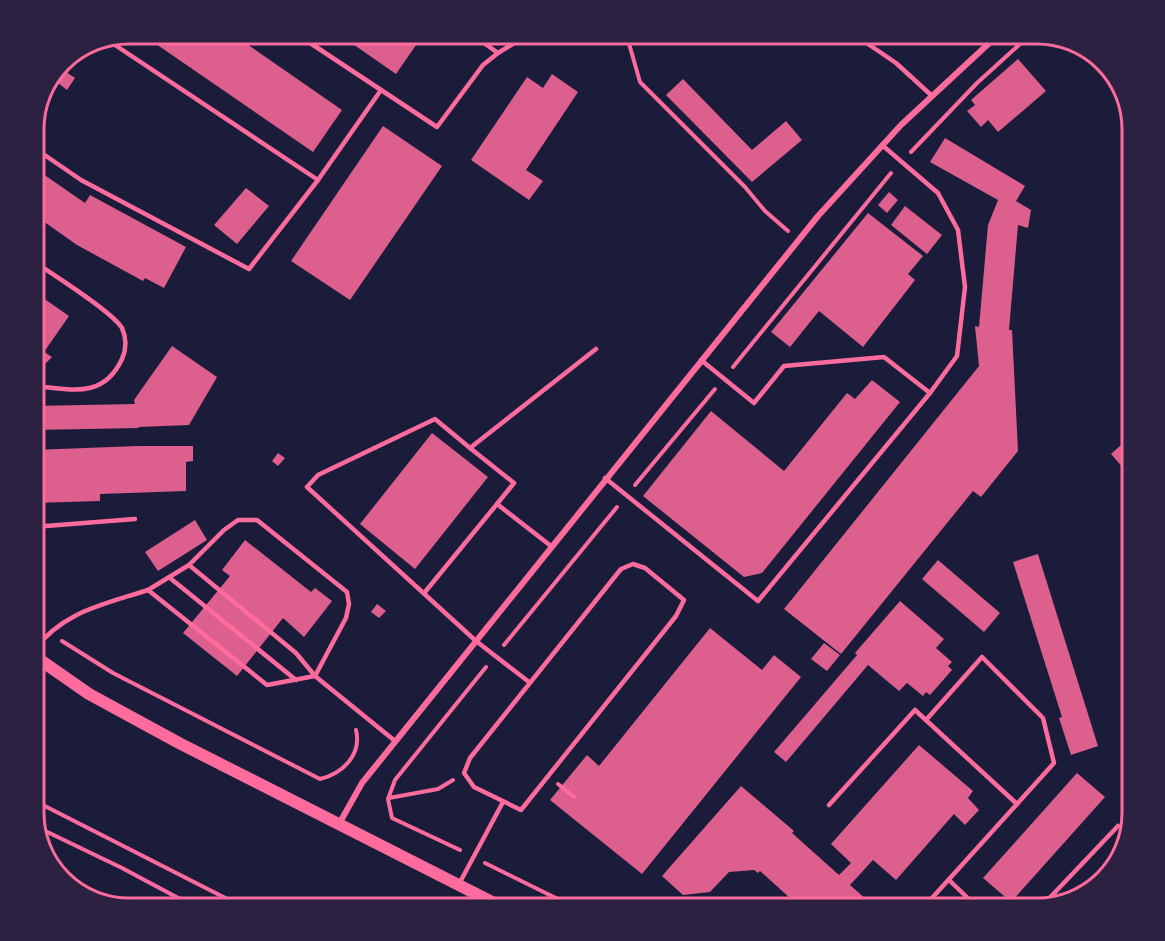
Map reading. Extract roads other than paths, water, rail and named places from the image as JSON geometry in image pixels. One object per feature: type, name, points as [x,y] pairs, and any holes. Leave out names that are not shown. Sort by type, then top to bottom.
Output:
[{"type":"main road","points":[[44,662],[63,678],[180,743],[483,898]]},
{"type":"street","points":[[339,824],[362,783],[395,741],[798,240],[931,95],[988,44]]},
{"type":"lane","points":[[312,44],[437,127],[483,65],[513,44]]},
{"type":"lane","points":[[485,44],[498,53]]},
{"type":"lane","points":[[868,44],[896,63],[931,95]]},
{"type":"lane","points":[[115,45],[318,180]]},
{"type":"lane","points":[[44,155],[81,180],[249,269],[318,180],[381,90]]},
{"type":"lane","points":[[605,478],[758,601],[930,393],[957,356],[965,287],[958,230],[938,193],[882,146]]},
{"type":"lane","points":[[44,269],[101,308],[122,327],[126,349],[117,369],[100,386],[79,390],[44,387]]},
{"type":"lane","points":[[470,448],[596,349]]},
{"type":"lane","points":[[701,360],[754,403],[784,366],[884,357],[930,393]]},
{"type":"lane","points":[[425,592],[514,483],[435,419],[318,475],[307,487],[476,640],[529,682]]},
{"type":"lane","points":[[497,504],[551,546]]},
{"type":"lane","points":[[44,526],[135,519]]},
{"type":"lane","points":[[44,639],[49,633],[81,611],[148,590],[170,578],[189,566],[224,530],[238,520],[257,520],[346,592],[349,604],[346,618],[315,676],[267,686],[148,590]]},
{"type":"lane","points":[[633,564],[645,568],[684,600],[676,616],[521,810],[474,787],[464,773],[470,758],[529,682],[621,569],[633,564]]},
{"type":"lane","points":[[189,566],[296,653],[315,676],[395,741]]},
{"type":"lane","points":[[170,578],[296,680]]},
{"type":"lane","points":[[926,720],[982,657],[1043,718],[1054,764],[932,898]]},
{"type":"lane","points":[[829,806],[915,710],[1017,804]]},
{"type":"lane","points":[[458,886],[503,802]]},
{"type":"lane","points":[[1051,896],[1118,826]]},
{"type":"lane","points":[[949,879],[968,898]]}]
